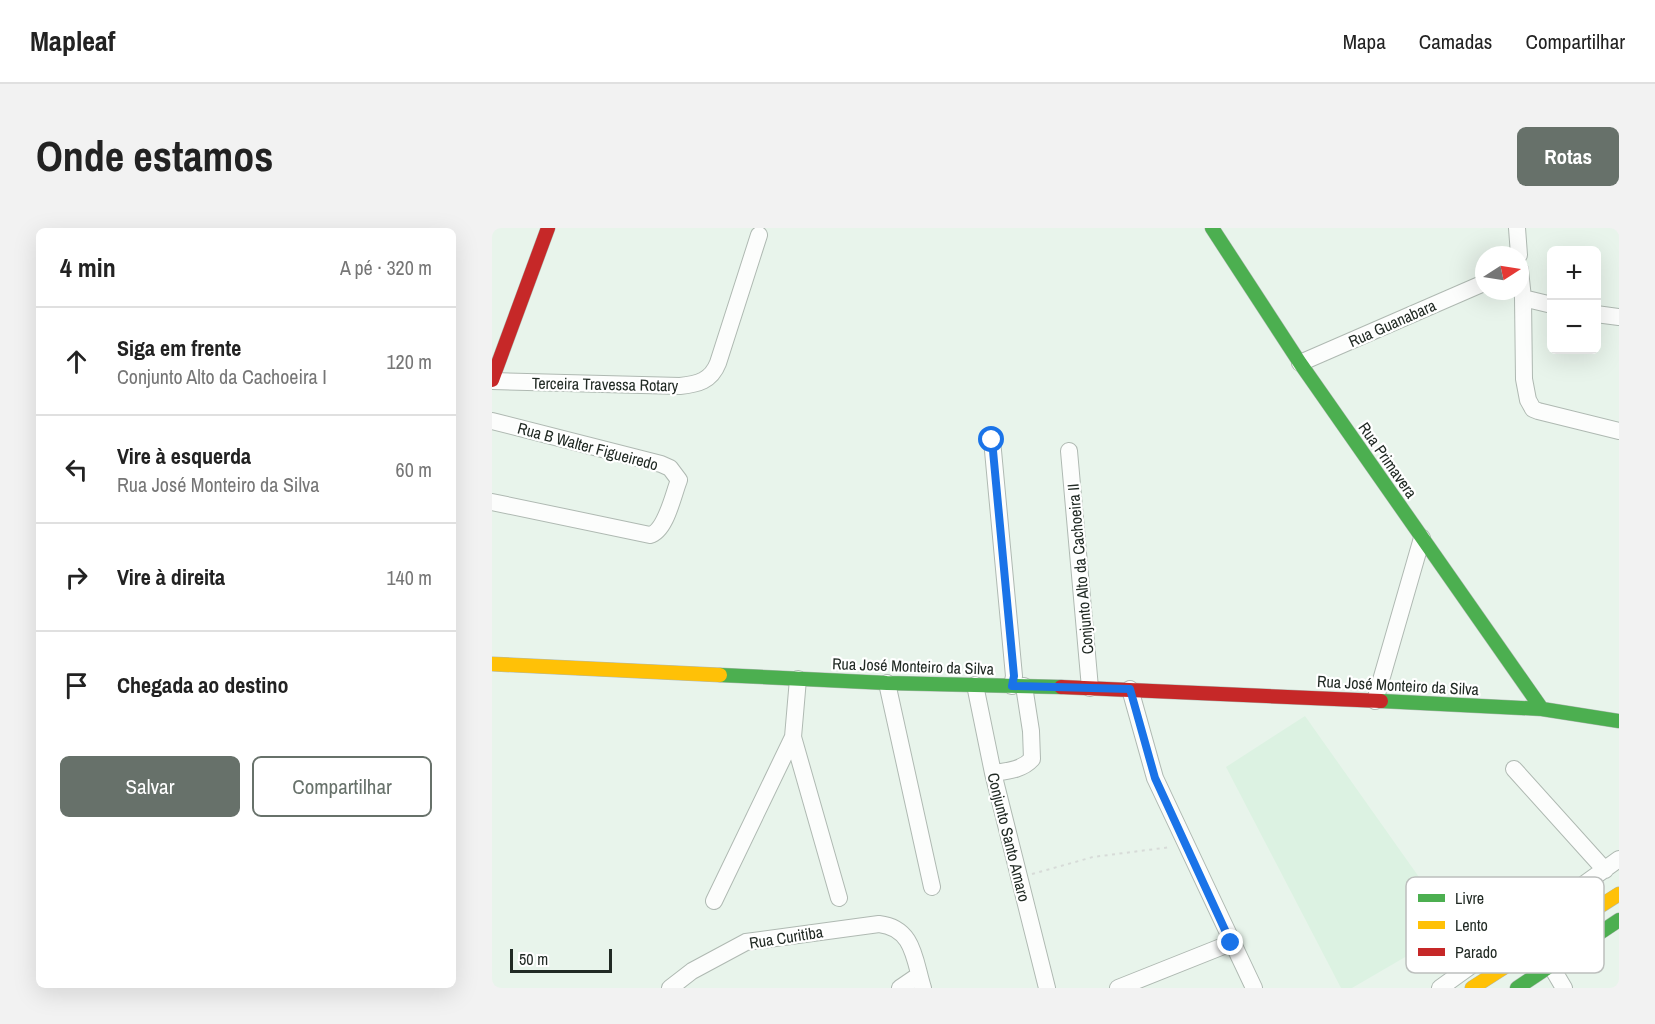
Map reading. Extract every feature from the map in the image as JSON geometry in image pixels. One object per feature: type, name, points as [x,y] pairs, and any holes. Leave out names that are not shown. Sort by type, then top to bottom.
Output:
[{"type":"main road","points":[[492,380],[548,228]]},
{"type":"main road","name":"Rua Primavera","points":[[1212,228],[1300,363],[1542,709]]},
{"type":"main road","name":"Rua José Monteiro da Silva","points":[[492,664],[887,683],[1130,689],[1542,709],[1619,720]]},
{"type":"main road","points":[[1604,904],[1619,894]]},
{"type":"main road","points":[[1604,930],[1619,920]]},
{"type":"main road","points":[[1472,988],[1495,973]]},
{"type":"main road","points":[[1517,988],[1540,973]]},
{"type":"street","points":[[1517,228],[1518,246]]},
{"type":"street","name":"Terceira Travessa Rotary","points":[[492,380],[680,386],[703,381],[714,373],[718,363],[759,235]]},
{"type":"street","name":"Rua Guanabara","points":[[1300,363],[1475,287]]},
{"type":"street","points":[[1523,300],[1524,379],[1530,404],[1538,411],[1619,431]]},
{"type":"street","points":[[1529,300],[1547,304]]},
{"type":"street","points":[[1601,315],[1619,317]]},
{"type":"street","name":"Rua B Walter Figueiredo","points":[[492,421],[661,464],[670,468],[679,480],[662,527],[654,534],[645,535],[492,502]]},
{"type":"street","points":[[992,440],[1014,676],[1032,741],[1032,759],[1027,765],[993,773]]},
{"type":"street","name":"Conjunto Alto da Cachoeira II","points":[[1069,451],[1090,688]]},
{"type":"street","points":[[1376,701],[1422,538]]},
{"type":"street","points":[[714,901],[793,736],[798,679]]},
{"type":"street","points":[[887,683],[932,887]]},
{"type":"street","name":"Conjunto Santo Amaro","points":[[975,685],[993,773],[1047,988]]},
{"type":"street","points":[[1130,689],[1155,778],[1254,988]]},
{"type":"street","points":[[793,736],[839,898]]},
{"type":"street","points":[[1514,769],[1605,870]]},
{"type":"street","points":[[1595,877],[1619,859]]},
{"type":"street","name":"Rua Curitiba","points":[[670,988],[692,971],[746,942],[879,924],[888,925],[903,932],[921,981]]},
{"type":"street","points":[[1118,988],[1231,943]]},
{"type":"street","points":[[1440,988],[1461,973]]},
{"type":"street","points":[[1555,973],[1564,988]]},
{"type":"street","points":[[900,988],[921,981]]},
{"type":"path","points":[[1019,878],[1094,857],[1185,845]]},
{"type":"shaded area","points":[[1305,716],[1419,877],[1406,877],[1406,957],[1352,988],[1341,988],[1226,767]]},
{"type":"traffic: fast","points":[[1212,228],[1300,363],[1542,709]]},
{"type":"traffic: fast","points":[[720,675],[887,683],[1061,687]]},
{"type":"traffic: fast","points":[[1381,701],[1542,709],[1619,721]]},
{"type":"traffic: fast","points":[[1604,930],[1619,920]]},
{"type":"traffic: fast","points":[[1517,988],[1540,973]]},
{"type":"traffic: slow","points":[[492,664],[720,675]]},
{"type":"traffic: slow","points":[[1604,904],[1619,894]]},
{"type":"traffic: slow","points":[[1472,988],[1495,973]]},
{"type":"traffic: jam","points":[[492,380],[548,228]]},
{"type":"traffic: jam","points":[[1061,687],[1381,701]]},
{"type":"route","points":[[992,440],[1014,676],[1012,686],[1130,689],[1155,778],[1231,943]]}]
